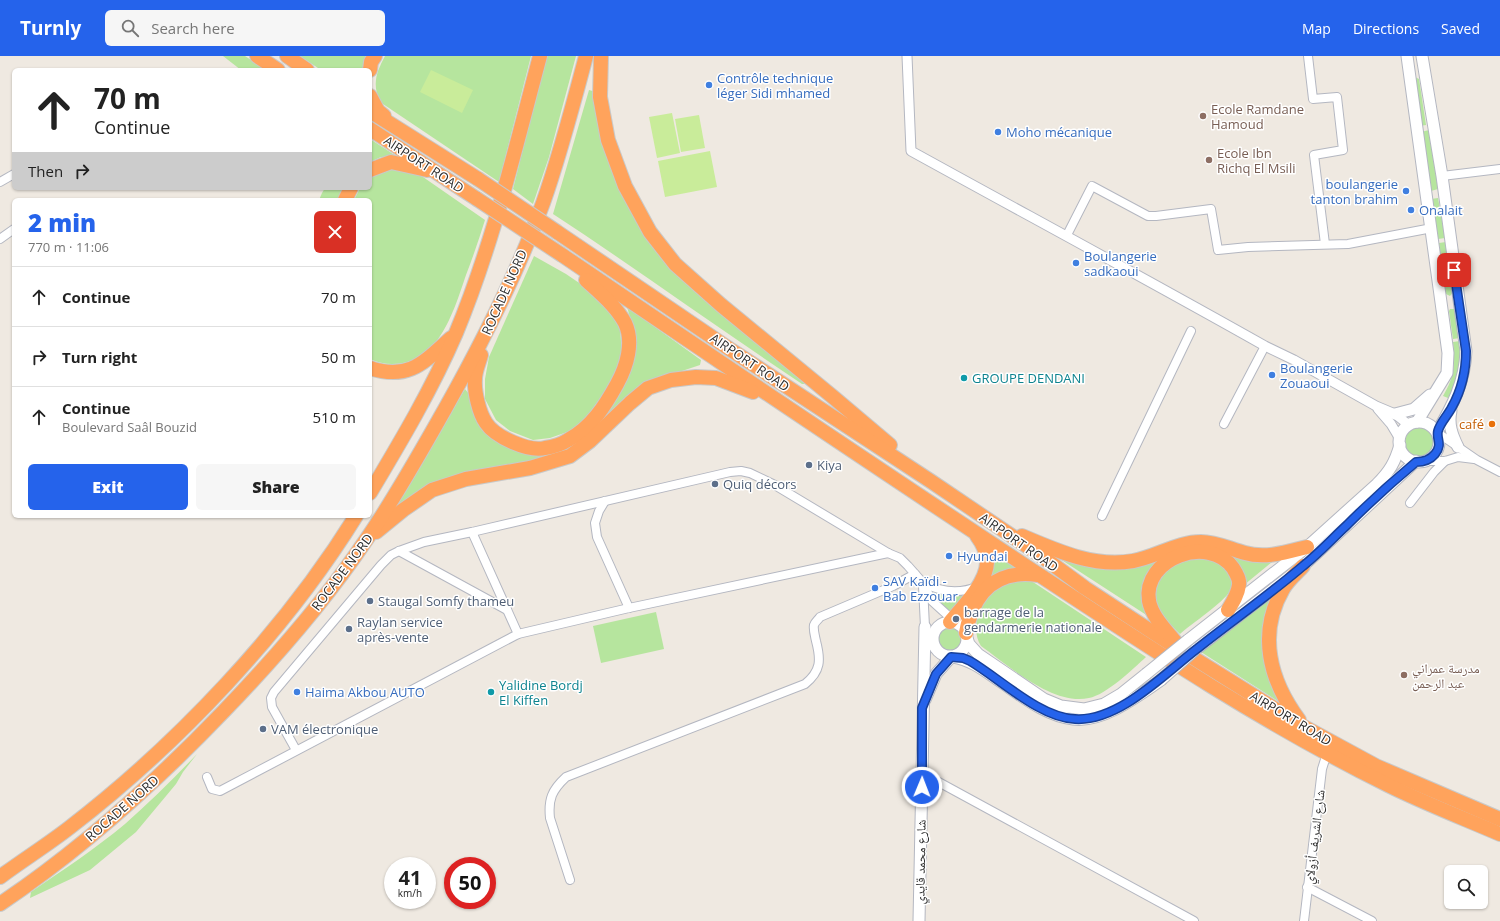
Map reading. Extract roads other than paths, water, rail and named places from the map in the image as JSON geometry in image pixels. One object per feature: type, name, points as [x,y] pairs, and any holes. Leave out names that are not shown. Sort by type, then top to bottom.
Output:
[{"type":"highway","points":[[257,56],[275,68]]},
{"type":"highway","points":[[287,56],[304,68]]},
{"type":"highway","points":[[370,68],[375,56]]},
{"type":"highway","points":[[372,490],[421,405],[456,333],[486,251],[509,173],[540,56]]},
{"type":"highway","name":"ROCADE NORD","points":[[0,904],[57,863],[162,774],[257,677],[314,610],[367,540],[466,372],[515,271],[542,204],[570,117],[586,56]]},
{"type":"highway","points":[[601,56],[600,97],[608,140],[625,186],[650,232],[675,264],[721,305],[834,397],[932,482]]},
{"type":"highway","points":[[372,100],[378,111],[394,126]]},
{"type":"highway","name":"AIRPORT ROAD","points":[[372,112],[478,179],[728,348],[992,522],[1085,588],[1190,648],[1304,727],[1376,766],[1500,819]]},
{"type":"highway","name":"AIRPORT ROAD","points":[[372,130],[562,255],[974,533],[1150,648],[1235,700],[1327,753],[1391,787],[1500,834]]},
{"type":"highway","points":[[372,169],[391,162],[437,173]]},
{"type":"highway","points":[[488,328],[475,378],[475,385],[477,400],[486,423],[499,435],[520,446],[544,449],[568,441],[593,420],[607,403],[620,378],[628,358],[628,336],[625,324],[614,307],[562,255]]},
{"type":"highway","points":[[372,369],[383,372],[404,372],[420,365],[456,333]]},
{"type":"highway","points":[[367,540],[403,510],[432,490],[466,479],[530,468],[570,456],[590,441],[648,388],[671,380],[696,377],[716,378],[741,386],[780,402]]},
{"type":"highway","name":"ROCADE NORD","points":[[0,877],[68,829],[101,803],[192,719],[225,685],[276,627],[338,544],[355,518]]},
{"type":"highway","points":[[992,522],[1066,554],[1099,562],[1116,563],[1133,561],[1184,544],[1200,542],[1214,543],[1260,556],[1308,547]]},
{"type":"highway","points":[[953,621],[979,585],[986,572],[986,551],[974,533]]},
{"type":"highway","points":[[1190,648],[1155,616],[1150,602],[1148,588],[1154,576],[1165,563],[1179,555],[1196,552],[1207,552],[1218,555],[1228,561],[1237,574],[1240,583],[1237,594],[1228,610]]},
{"type":"highway","points":[[1303,566],[1284,587],[1274,606],[1269,628],[1273,670],[1280,691],[1304,727]]},
{"type":"highway","points":[[967,636],[971,615],[976,602],[991,584],[1008,575],[1026,573],[1038,575]]},
{"type":"main road","points":[[1407,56],[1432,228],[1448,353],[1447,373],[1413,423],[1404,428],[1395,461],[1386,475],[1308,547],[1228,610],[1190,648],[1161,680],[1130,702],[1095,717],[1074,720],[1045,710],[1030,702],[970,661],[941,655],[931,636],[941,624],[953,621],[964,629],[969,644],[978,654],[1044,699],[1061,706],[1084,709],[1104,704],[1122,694],[1146,674],[1190,648],[1303,566],[1379,494],[1420,461],[1434,455],[1439,445],[1438,433],[1453,406]]},
{"type":"main road","points":[[1422,56],[1442,176],[1466,351],[1466,364],[1451,414],[1451,431],[1458,447]]},
{"type":"main road","points":[[1410,75],[1425,72]]},
{"type":"main road","points":[[1441,302],[1458,300]]},
{"type":"main road","points":[[1395,414],[1414,409],[1443,381]]},
{"type":"main road","points":[[1413,423],[1429,424],[1438,433]]},
{"type":"main road","points":[[1400,442],[1401,450],[1407,458],[1420,461]]},
{"type":"main road","name":"شارع محمد قايدي","points":[[918,921],[923,659],[931,636]]},
{"type":"main road","points":[[922,708],[936,674],[952,657],[962,652],[967,643],[967,636]]},
{"type":"street","points":[[907,56],[911,150],[1013,207],[1067,235],[1265,346],[1294,360],[1376,406],[1413,423]]},
{"type":"street","points":[[1308,56],[1313,99],[1336,97],[1343,150],[1314,155],[1325,244]]},
{"type":"street","points":[[1442,176],[1500,169]]},
{"type":"street","points":[[0,182],[12,175]]},
{"type":"street","points":[[1067,235],[1092,186],[1148,216],[1211,209],[1218,250],[1348,244],[1432,228]]},
{"type":"street","points":[[0,240],[12,231]]},
{"type":"street","points":[[1102,516],[1191,331]]},
{"type":"street","points":[[1224,424],[1265,346]]},
{"type":"street","points":[[1376,406],[1391,424],[1400,442]]},
{"type":"street","points":[[1438,433],[1477,460],[1500,472]]},
{"type":"street","points":[[1420,461],[1445,461],[1458,457],[1477,460]]},
{"type":"street","points":[[1410,502],[1434,472],[1445,461]]},
{"type":"street","points":[[296,750],[272,707],[271,698],[274,692],[391,555],[424,542],[709,477],[741,471],[750,473],[773,484],[888,553],[900,558],[922,583],[932,601],[953,621]]},
{"type":"street","points":[[605,501],[599,511],[595,523],[597,537],[630,608]]},
{"type":"street","points":[[472,532],[518,634]]},
{"type":"street","points":[[399,551],[507,610]]},
{"type":"street","points":[[207,777],[212,789],[220,791],[518,634],[630,608],[888,553]]},
{"type":"street","points":[[570,880],[550,818],[549,808],[551,798],[557,786],[566,777],[805,684],[815,677],[818,666],[820,657],[814,631],[814,624],[820,617],[893,586],[915,574]]},
{"type":"street","points":[[922,583],[940,590],[957,592],[979,585]]},
{"type":"street","points":[[922,583],[931,636]]},
{"type":"street","name":"شارع الشريف أزولاي","points":[[1304,921],[1322,769],[1327,753]]},
{"type":"street","points":[[922,772],[1194,921]]},
{"type":"street","points":[[1308,887],[1372,921]]},
{"type":"place","name":"Contrôle technique léger Sidi mhamed","points":[[709,85]]},
{"type":"place","name":"Ecole Ramdane Hamoud","points":[[1203,116]]},
{"type":"place","name":"Moho mécanique","points":[[998,132]]},
{"type":"place","name":"Ecole Ibn Richq El Msili","points":[[1209,160]]},
{"type":"place","name":"boulangerie tanton brahim","points":[[1406,191]]},
{"type":"place","name":"Onalait","points":[[1411,210]]},
{"type":"place","name":"Boulangerie sadkaoui","points":[[1076,263]]},
{"type":"place","name":"Boulangerie Zouaoui","points":[[1272,375]]},
{"type":"place","name":"GROUPE DENDANI","points":[[964,378]]},
{"type":"place","name":"café","points":[[1492,424]]},
{"type":"place","name":"Kiya","points":[[809,465]]},
{"type":"place","name":"Quiq décors","points":[[715,484]]},
{"type":"place","name":"Hyundai","points":[[949,556]]},
{"type":"place","name":"SAV Kaïdi - Bab Ezzouar","points":[[875,588]]},
{"type":"place","name":"Staugal Somfy thameu","points":[[370,601]]},
{"type":"place","name":"barrage de la gendarmerie nationale","points":[[956,619]]},
{"type":"place","name":"Raylan service après-vente","points":[[349,629]]},
{"type":"place","name":"مدرسة عمراني عبد الرحمن","points":[[1404,675]]},
{"type":"place","name":"Haima Akbou AUTO","points":[[297,692]]},
{"type":"place","name":"Yalidine Bordj El Kiffen","points":[[491,692]]},
{"type":"place","name":"VAM électronique","points":[[263,729]]}]
